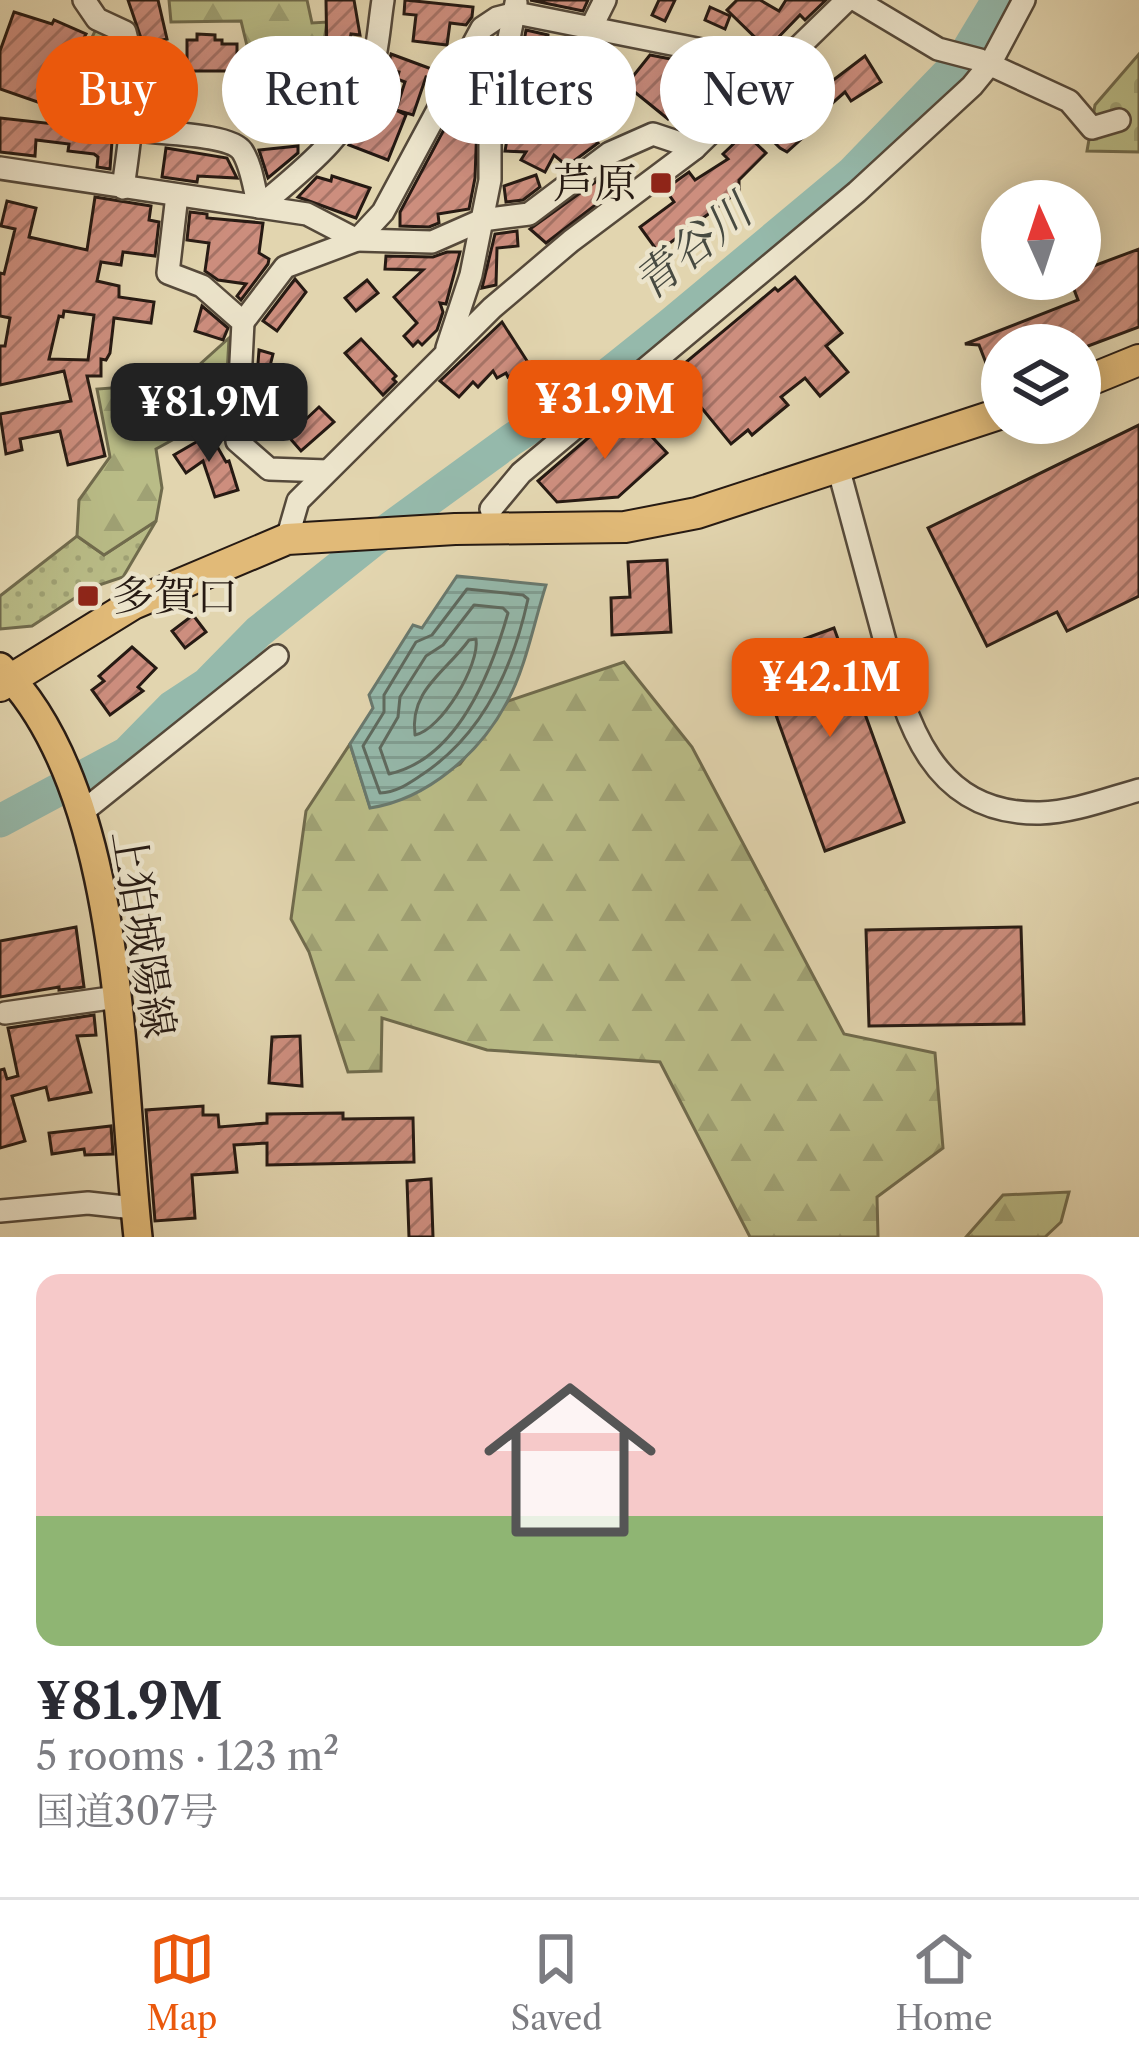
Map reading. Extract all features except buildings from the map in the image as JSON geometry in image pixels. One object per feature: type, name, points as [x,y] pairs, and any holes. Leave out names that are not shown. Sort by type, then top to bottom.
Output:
[{"type":"highway","points":[[1101,375],[1139,360]]},
{"type":"highway","points":[[4,677],[133,604],[287,539],[455,529],[625,527],[697,513],[981,420]]},
{"type":"main road","name":"上狛城陽線","points":[[4,677],[61,756],[79,807],[115,962],[137,1237]]},
{"type":"street","points":[[84,0],[97,19],[125,36]]},
{"type":"street","points":[[259,207],[319,157],[349,121],[370,76],[383,0]]},
{"type":"street","points":[[590,30],[605,0]]},
{"type":"street","points":[[812,36],[851,0],[938,50],[985,62],[1070,101],[1092,128],[1119,120]]},
{"type":"street","points":[[491,509],[521,473],[857,192],[972,86],[1024,0]]},
{"type":"street","points":[[357,240],[383,212],[482,28],[516,6]]},
{"type":"street","points":[[516,6],[590,30],[660,42]]},
{"type":"street","points":[[445,354],[482,220],[490,180],[490,134],[516,6]]},
{"type":"street","points":[[327,471],[268,469],[237,441],[243,322],[285,267],[357,240],[432,242],[482,220],[529,214],[610,153],[653,134],[695,148]]},
{"type":"street","points":[[198,137],[237,145],[259,207]]},
{"type":"street","points":[[123,188],[129,144]]},
{"type":"street","points":[[287,539],[298,501],[445,354],[571,241],[699,144]]},
{"type":"street","points":[[0,168],[308,214],[357,240]]},
{"type":"street","points":[[177,195],[168,274],[202,286],[243,322]]},
{"type":"street","points":[[838,467],[904,711],[929,760],[950,783],[996,806],[1041,813],[1139,790]]},
{"type":"street","points":[[79,807],[277,656]]},
{"type":"street","points":[[5,1013],[117,997]]},
{"type":"street","points":[[0,1211],[88,1203],[134,1208]]},
{"type":"green space","points":[[169,0],[307,0],[312,23],[327,22],[325,36],[245,36],[241,21],[171,22]]},
{"type":"green space","points":[[1139,54],[1139,152],[1087,151],[1095,105]]},
{"type":"green space","points":[[229,338],[225,411],[156,449],[162,488],[156,521],[104,555],[77,536],[79,500],[110,457],[97,389],[179,383]]},
{"type":"green space","points":[[156,521],[123,577],[90,588],[32,626],[0,629],[0,596],[77,536],[104,555]]},
{"type":"green space","points":[[624,662],[692,747],[844,1034],[935,1053],[943,1148],[877,1197],[878,1237],[750,1237],[660,1062],[487,1050],[382,1018],[381,1071],[348,1072],[309,952],[291,919],[306,811],[350,744],[370,807],[460,764],[508,701]]},
{"type":"green space","points":[[1069,1192],[1061,1222],[1045,1237],[966,1237],[1003,1195]]},
{"type":"water","points":[[457,576],[546,585],[519,674],[496,721],[467,756],[412,795],[370,808],[350,744],[373,708],[369,695],[413,625],[422,628]]},
{"type":"waterway","name":"青谷川","points":[[0,821],[127,753],[258,632],[371,542],[591,388],[671,324],[852,173],[963,58],[998,0]]},
{"type":"place","name":"芦原","points":[[661,183]]},
{"type":"place","name":"多賀口","points":[[88,596]]}]
